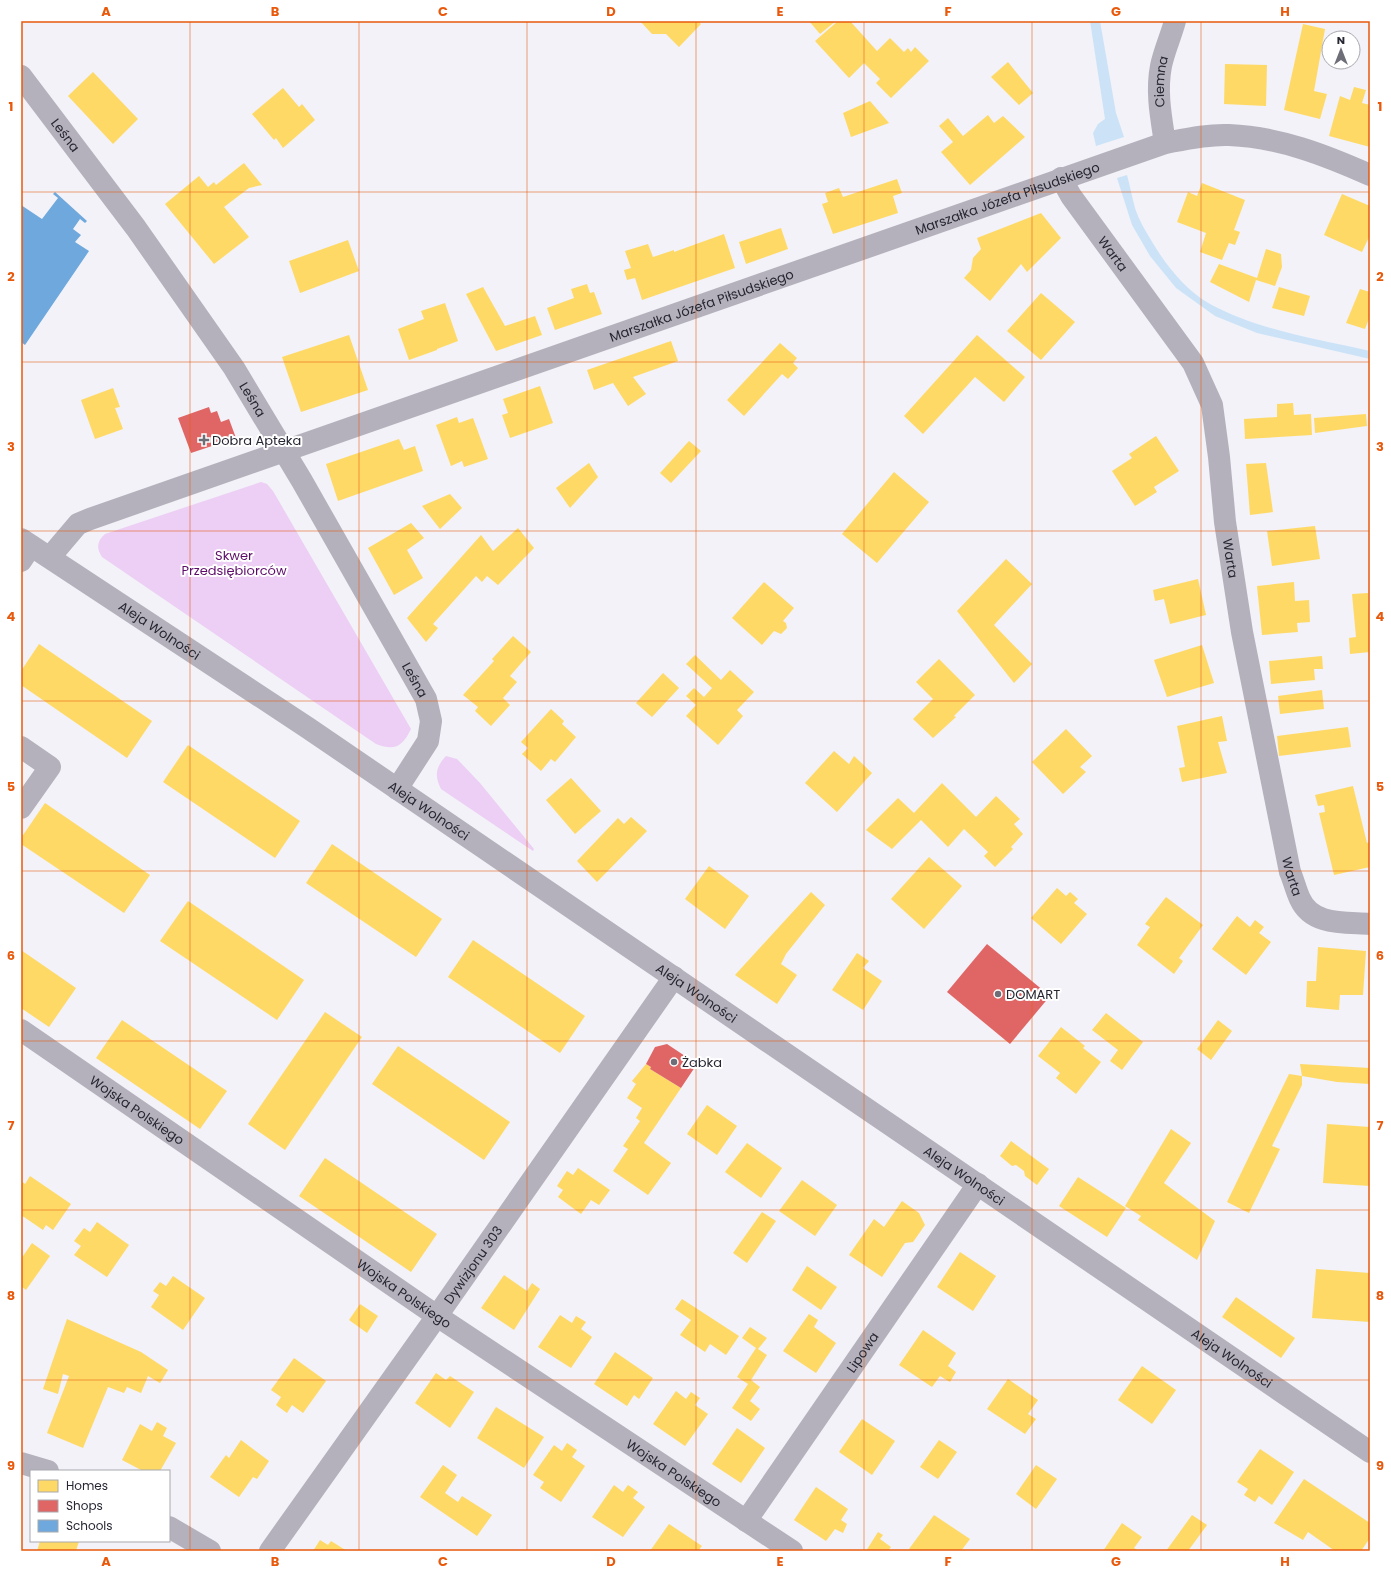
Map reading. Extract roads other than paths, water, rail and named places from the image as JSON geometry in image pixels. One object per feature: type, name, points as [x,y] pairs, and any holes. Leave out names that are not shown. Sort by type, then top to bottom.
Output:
[{"type":"street","name":"Ciemna","points":[[1165,143],[1159,110],[1159,86],[1161,65],[1175,21]]},
{"type":"street","name":"Leśna","points":[[21,76],[145,241],[234,368],[283,450],[426,699],[431,720],[428,741],[397,790]]},
{"type":"street","name":"Marszałka Józefa Piłsudskiego","points":[[50,557],[65,537],[78,524],[283,450],[1165,143],[1201,136],[1228,134],[1260,138],[1301,147],[1370,175]]},
{"type":"street","name":"Warta","points":[[1062,178],[1071,196],[1193,363],[1212,405],[1219,457],[1225,522],[1242,632],[1290,872],[1300,900],[1310,913],[1319,919],[1370,924]]},
{"type":"street","name":"Aleja Wolności","points":[[24,548],[50,557],[397,790],[674,977],[1370,1452]]},
{"type":"street","points":[[21,747],[50,767],[21,808]]},
{"type":"street","name":"Dywizjonu 303","points":[[270,1551],[437,1316],[674,977]]},
{"type":"street","name":"Wojska Polskiego","points":[[21,1030],[437,1316],[792,1551]]},
{"type":"street","name":"Lipowa","points":[[746,1521],[978,1184]]},
{"type":"street","points":[[21,1463],[45,1470]]},
{"type":"street","points":[[170,1528],[210,1551]]},
{"type":"water","points":[[1090,21],[1100,21],[1116,113],[1124,137],[1096,146],[1093,133],[1098,124],[1105,119]]},
{"type":"water","points":[[1127,175],[1134,204],[1143,227],[1165,262],[1194,293],[1210,304],[1248,321],[1288,333],[1370,351],[1370,359],[1257,333],[1215,316],[1176,288],[1150,256],[1132,225],[1117,178]]},
{"type":"place","name":"Dobra Apteka","points":[[204,440]]},
{"type":"place","name":"DOMART","points":[[998,994]]},
{"type":"place","name":"Żabka","points":[[674,1062]]},
{"type":"park label","name":"Skwer Przedsiębiorców","points":[[234,562]]}]
